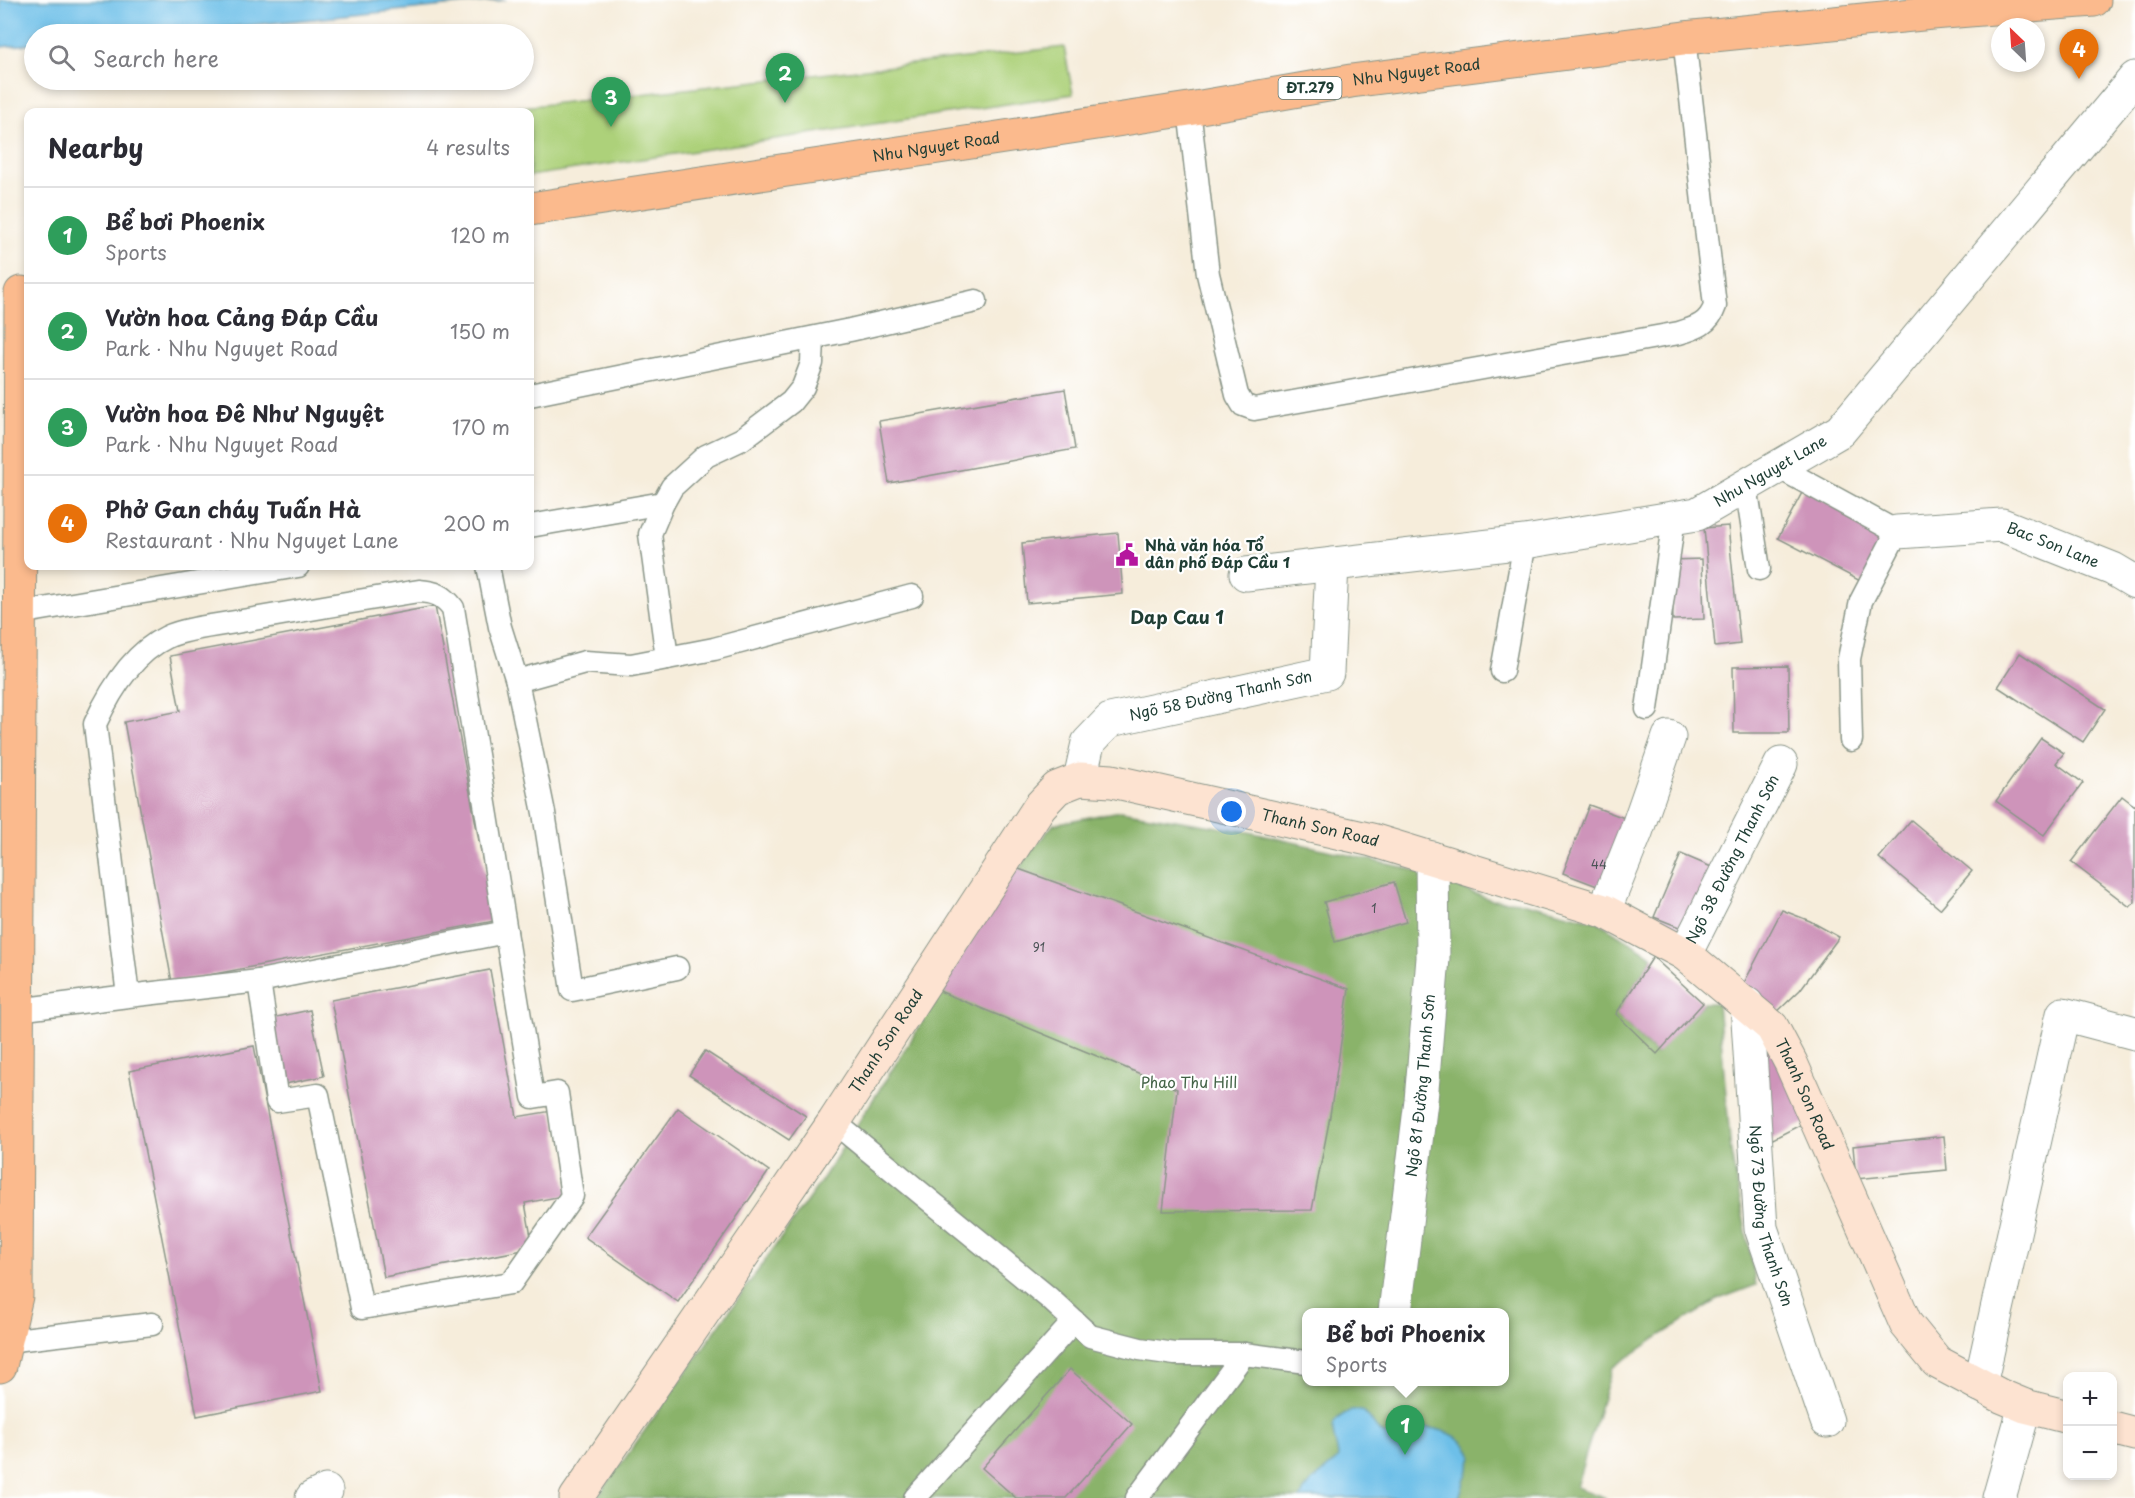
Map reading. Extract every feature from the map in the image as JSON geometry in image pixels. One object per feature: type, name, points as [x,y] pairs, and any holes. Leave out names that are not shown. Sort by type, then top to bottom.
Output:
[{"type":"main road","name":"Nhu Nguyet Road","points":[[534,208],[1189,109],[1351,81],[1684,38],[1932,13],[2094,0]]},
{"type":"main road","points":[[3,1353],[16,1296],[19,613],[16,294]]},
{"type":"street","name":"Nhu Nguyet Lane","points":[[1246,574],[1526,542],[1697,514],[1840,431],[2135,78]]},
{"type":"street","name":"Bac Son Lane","points":[[1897,532],[2002,525],[2113,569],[2135,582]]},
{"type":"street","name":"Ngõ 58 Đường Thanh Sơn","points":[[1080,779],[1088,743],[1110,720],[1327,673],[1332,564]]},
{"type":"street","points":[[1604,911],[1636,832],[1669,737]]},
{"type":"street","name":"Ngõ 38 Đường Thanh Sơn","points":[[1685,954],[1782,764]]},
{"type":"street","name":"Thanh Son Road","points":[[576,1498],[834,1122],[1040,806],[1057,788],[1080,779],[1112,781],[1372,840],[1604,911],[1685,954],[1772,1027],[1791,1063],[1906,1324],[1937,1362],[2025,1406],[2063,1416]]},
{"type":"street","name":"Ngõ 81 Đường Thanh Sơn","points":[[1395,1308],[1419,1113],[1433,958],[1432,858]]},
{"type":"street","name":"Ngõ 73 Đường Thanh Sơn","points":[[1747,1004],[1761,1228],[1827,1421]]},
{"type":"street","points":[[1980,1385],[2064,1014],[2135,1033]]},
{"type":"street","points":[[1999,1498],[2025,1406]]},
{"type":"street","points":[[2117,1429],[2135,1434]]},
{"type":"lane","points":[[1189,109],[1208,274],[1238,395],[1244,405],[1254,409],[1679,333],[1701,326],[1712,316],[1715,306],[1684,38]]},
{"type":"lane","points":[[534,394],[813,338],[976,301]]},
{"type":"lane","points":[[667,658],[650,534],[663,503],[672,487],[706,456],[742,439],[791,402],[803,387],[812,363],[813,338]]},
{"type":"lane","points":[[1778,467],[1897,532],[1861,601],[1850,659],[1851,740]]},
{"type":"lane","points":[[1746,486],[1759,569]]},
{"type":"lane","points":[[534,525],[663,503]]},
{"type":"lane","points":[[1647,709],[1674,518]]},
{"type":"lane","points":[[1502,670],[1526,542]]},
{"type":"lane","points":[[19,613],[274,570]]},
{"type":"lane","points":[[489,570],[500,627],[518,681],[544,813],[572,990],[677,968]]},
{"type":"lane","points":[[128,996],[95,723],[105,701],[124,674],[143,652],[168,636],[419,591],[432,592],[445,597],[453,608],[532,1097],[557,1093],[572,1196],[511,1283],[362,1308],[318,1095],[277,1101],[259,981]]},
{"type":"lane","points":[[518,681],[585,662],[631,665],[714,649],[912,596]]},
{"type":"lane","points":[[17,1010],[259,981],[506,932]]},
{"type":"lane","points":[[834,1122],[1049,1298],[1090,1336],[1140,1349],[1175,1354],[1244,1354],[1302,1361]]},
{"type":"lane","points":[[915,1498],[1074,1321]]},
{"type":"lane","points":[[3,1353],[152,1324]]},
{"type":"lane","points":[[1137,1498],[1244,1354]]},
{"type":"green space","points":[[1064,47],[1073,94],[534,175],[534,108],[514,108]]},
{"type":"green space","name":"Phao Thu Hill","points":[[1120,811],[1249,832],[1410,869],[1492,900],[1521,902],[1597,921],[1653,957],[1616,1014],[1656,1054],[1703,1003],[1718,1003],[1731,1152],[1756,1285],[1719,1299],[1612,1368],[1576,1487],[1606,1498],[597,1498],[822,1180],[1031,851],[1054,824]]},
{"type":"water","points":[[0,0],[506,0],[262,24],[24,24],[24,45],[0,47]]},
{"type":"water","points":[[1350,1411],[1365,1413],[1383,1434],[1400,1433],[1408,1428],[1417,1427],[1437,1429],[1455,1436],[1468,1448],[1472,1457],[1459,1498],[1300,1498],[1308,1486],[1338,1458],[1333,1426],[1341,1416]]},
{"type":"building","points":[[1065,389],[1075,449],[889,483],[879,421]]},
{"type":"building","points":[[1804,489],[1892,535],[1866,584],[1778,538]]},
{"type":"building","points":[[1728,526],[1740,644],[1715,647],[1704,528]]},
{"type":"building","points":[[1118,533],[1123,594],[1027,603],[1022,543]]},
{"type":"building","points":[[1702,559],[1704,619],[1673,620],[1671,560]]},
{"type":"building","points":[[435,606],[494,921],[172,982],[124,722],[180,711],[170,656]]},
{"type":"building","points":[[2020,653],[2105,709],[2083,742],[1998,687]]},
{"type":"building","points":[[1788,666],[1789,733],[1734,733],[1733,667]]},
{"type":"building","points":[[2041,738],[2064,753],[2056,763],[2083,783],[2044,835],[1996,801]]},
{"type":"building","points":[[2122,796],[2135,806],[2135,902],[2130,907],[2071,862]]},
{"type":"building","points":[[1589,805],[1630,820],[1605,889],[1563,873]]},
{"type":"building","points":[[1911,820],[1972,871],[1940,909],[1879,858]]},
{"type":"building","points":[[1681,854],[1716,869],[1689,931],[1654,917]]},
{"type":"building","points":[[1016,868],[1349,989],[1329,1122],[1312,1210],[1163,1211],[1177,1089],[939,991]]},
{"type":"building","points":[[1394,882],[1406,922],[1335,942],[1324,902]]},
{"type":"building","points":[[1782,910],[1810,921],[1839,937],[1800,990],[1776,1013],[1743,985]]},
{"type":"building","points":[[1653,957],[1703,1003],[1657,1054],[1616,1014]]},
{"type":"building","points":[[490,970],[517,1117],[552,1111],[568,1195],[525,1203],[533,1248],[384,1277],[331,1000]]},
{"type":"building","points":[[310,1010],[324,1076],[285,1084],[272,1018]]},
{"type":"building","points":[[1775,1040],[1812,1119],[1763,1144],[1754,1051]]},
{"type":"building","points":[[254,1046],[322,1391],[197,1416],[129,1071]]},
{"type":"building","points":[[705,1051],[806,1116],[789,1140],[689,1075]]},
{"type":"building","points":[[678,1108],[769,1171],[678,1302],[585,1237]]},
{"type":"building","points":[[1944,1136],[1947,1170],[1856,1179],[1853,1146]]},
{"type":"building","points":[[1070,1369],[1132,1424],[1066,1498],[1016,1498],[982,1468]]},
{"type":"place","name":"Phở Gan cháy Tuấn Hà","points":[[2079,79]]},
{"type":"place","name":"Vườn hoa Cảng Đáp Cầu","points":[[785,103]]},
{"type":"place","name":"Vườn hoa Đê Như Nguyệt","points":[[611,127]]},
{"type":"place","name":"Nhà văn hóa Tổ dân phố Đáp Cầu 1","points":[[1127,555]]},
{"type":"place","name":"Bể bơi Phoenix","points":[[1405,1455]]},
{"type":"district","name":"Dap Cau 1","points":[[1177,618]]}]
